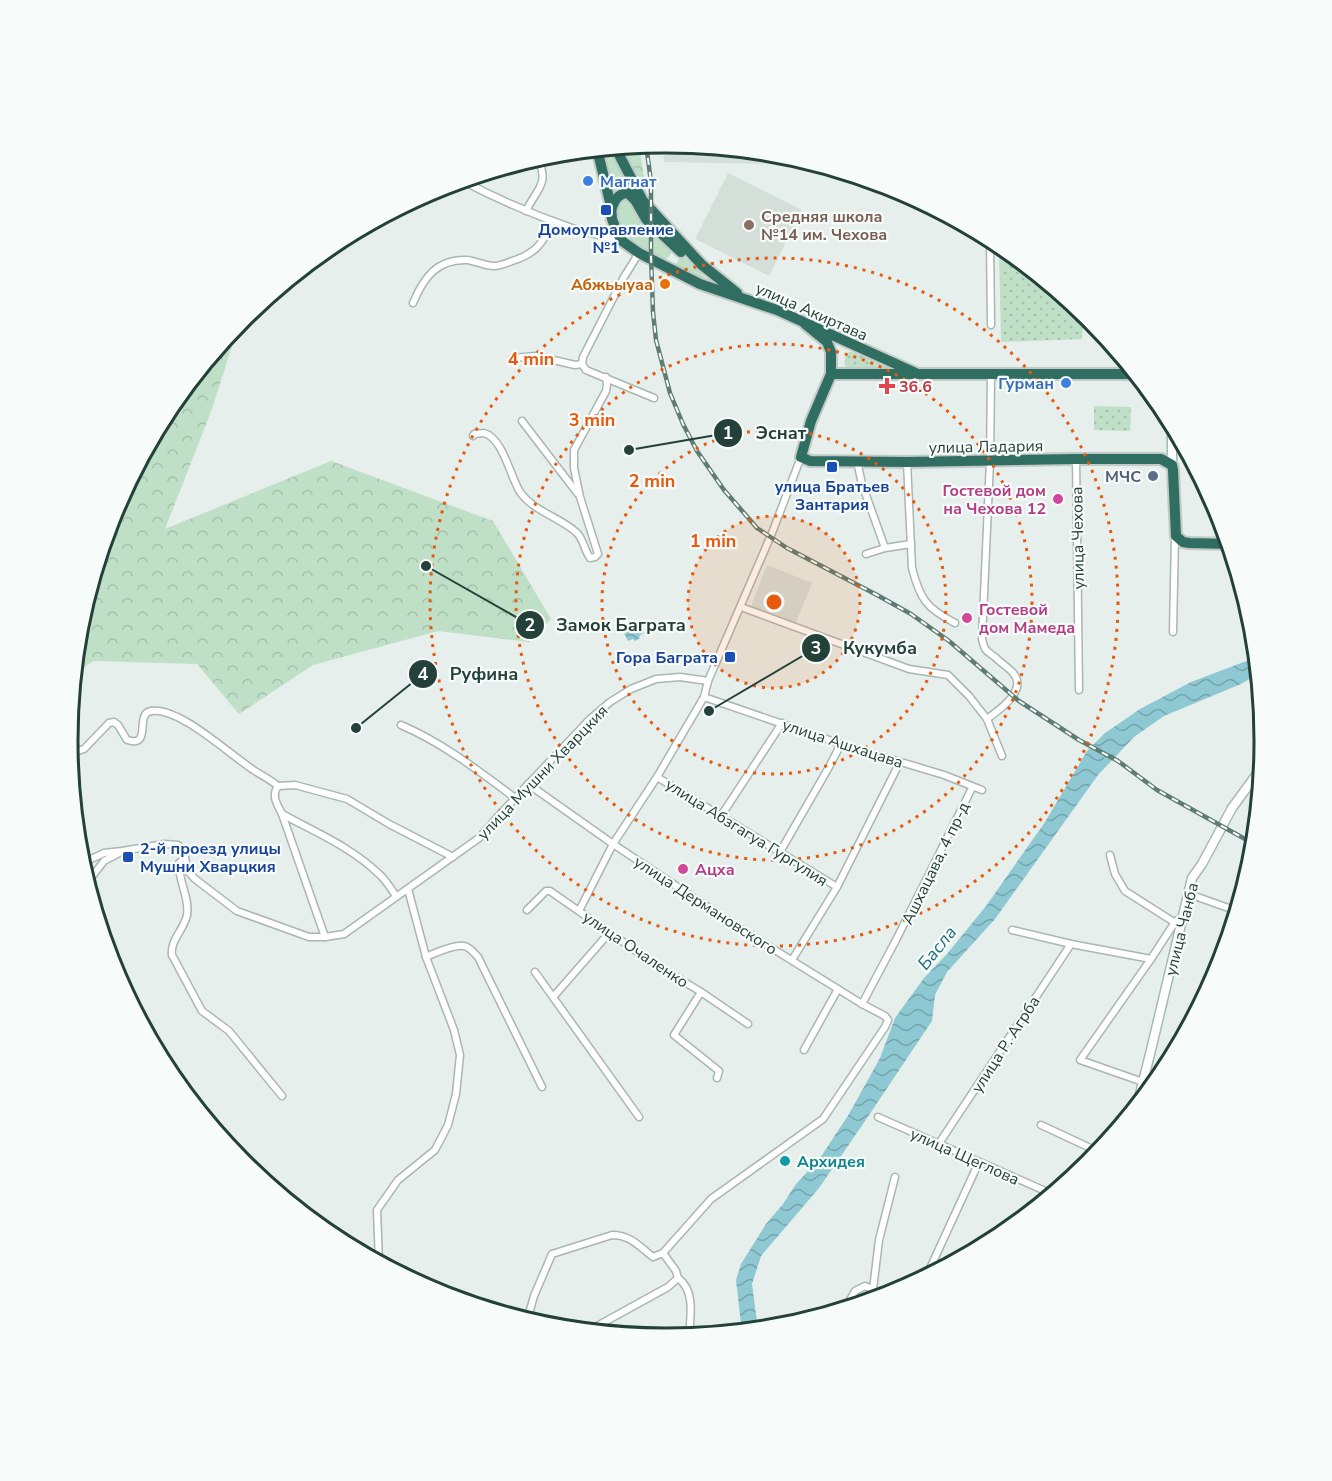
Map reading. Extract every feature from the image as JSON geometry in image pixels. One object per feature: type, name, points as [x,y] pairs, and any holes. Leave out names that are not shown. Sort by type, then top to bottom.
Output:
[{"type":"highway","points":[[619,155],[643,201],[708,270]]},
{"type":"highway","points":[[599,157],[612,219],[622,241]]},
{"type":"highway","points":[[622,161],[634,200]]},
{"type":"highway","points":[[611,210],[616,197],[622,193],[628,193],[646,219],[676,248],[742,297]]},
{"type":"highway","name":"улица Акиртава","points":[[622,241],[639,253],[700,284],[777,310],[918,374],[1125,374]]},
{"type":"highway","points":[[662,265],[672,260],[676,248]]},
{"type":"highway","points":[[801,457],[811,421],[831,374],[831,352],[827,342],[805,324]]},
{"type":"highway","points":[[831,374],[918,374]]},
{"type":"highway","name":"улица Ладария","points":[[801,457],[810,461],[907,462],[1161,459],[1172,465]]},
{"type":"highway","points":[[1172,465],[1175,533],[1178,539],[1189,543],[1220,544]]},
{"type":"street","points":[[526,211],[544,178],[542,166]]},
{"type":"street","name":"улица Акиртава","points":[[472,186],[552,221],[622,241]]},
{"type":"street","points":[[413,303],[419,288],[437,267],[449,262],[465,260],[493,266],[517,260],[537,248],[547,234],[552,221]]},
{"type":"street","points":[[990,250],[991,325]]},
{"type":"street","points":[[639,253],[583,357],[582,364],[586,370],[654,398]]},
{"type":"street","points":[[513,358],[536,356],[575,365],[582,364]]},
{"type":"street","points":[[987,719],[1005,705],[1017,690],[1018,682],[1014,675],[984,648],[982,639],[990,461],[991,374]]},
{"type":"street","points":[[473,436],[483,433],[492,438],[500,447],[521,493],[532,504],[579,535],[586,553],[590,558],[595,557],[598,554],[580,497],[574,468],[574,450],[606,391],[606,377]]},
{"type":"street","points":[[522,421],[580,497]]},
{"type":"street","points":[[1172,442],[1172,465]]},
{"type":"street","points":[[579,911],[613,844],[657,777],[704,697],[708,681],[772,533],[801,457]]},
{"type":"street","name":"улица Чехова","points":[[1076,459],[1079,690]]},
{"type":"street","points":[[857,461],[862,484],[885,549]]},
{"type":"street","points":[[907,462],[912,568],[916,584],[923,600],[955,623]]},
{"type":"street","points":[[1173,632],[1175,533]]},
{"type":"street","points":[[866,554],[911,544]]},
{"type":"street","points":[[741,607],[909,669],[948,675],[987,719],[1002,756]]},
{"type":"street","name":"улица Мушни Хварцкия","points":[[90,860],[104,853],[165,844],[178,845],[184,851],[187,870],[195,879],[237,910],[309,937],[344,934],[479,838],[589,720],[610,702],[631,689],[656,679],[680,677],[708,681]]},
{"type":"street","name":"улица Ашхацава","points":[[704,697],[982,790]]},
{"type":"street","points":[[78,751],[84,749],[109,723],[114,722],[118,725],[126,740],[133,742],[139,740],[144,716],[148,712],[174,715],[190,723],[278,786],[295,785],[347,799],[389,824],[453,856]]},
{"type":"street","points":[[721,816],[782,723]]},
{"type":"street","points":[[401,725],[421,734],[457,756],[516,798]]},
{"type":"street","points":[[780,852],[841,744]]},
{"type":"street","points":[[792,960],[837,887],[900,762]]},
{"type":"street","name":"улица Абзгагуа Гургулия","points":[[657,777],[837,887]]},
{"type":"street","name":"улица Чанба","points":[[1143,1082],[1179,922],[1192,878],[1232,808],[1253,779]]},
{"type":"street","name":"улица Дермановского","points":[[528,784],[741,929],[885,1016],[888,1020],[823,1119],[711,1199],[663,1253]]},
{"type":"street","points":[[278,786],[274,797],[325,937]]},
{"type":"street","name":"Ашхацава, 4 пр-д","points":[[862,1004],[972,788]]},
{"type":"street","points":[[282,814],[359,857],[380,875],[396,896]]},
{"type":"street","points":[[94,874],[104,861],[122,851]]},
{"type":"street","points":[[1110,855],[1115,874],[1125,891],[1179,922],[1080,1060],[1143,1082]]},
{"type":"street","points":[[184,859],[179,863],[179,873],[187,904],[186,917],[171,948],[172,955],[202,1011],[229,1031],[282,1096]]},
{"type":"street","points":[[379,1254],[377,1210],[398,1180],[435,1150],[448,1125],[456,1094],[460,1054],[454,1030],[426,957],[408,889]]},
{"type":"street","name":"улица Очаленко","points":[[527,910],[546,891],[550,891],[652,962],[748,1024]]},
{"type":"street","points":[[1189,894],[1229,908]]},
{"type":"street","points":[[1012,930],[1151,959]]},
{"type":"street","points":[[554,996],[609,933]]},
{"type":"street","name":"улица Р. Агрба","points":[[938,1145],[1071,944]]},
{"type":"street","points":[[426,957],[464,945],[478,957],[542,1088]]},
{"type":"street","points":[[535,972],[639,1117]]},
{"type":"street","points":[[804,1050],[838,989]]},
{"type":"street","points":[[701,992],[674,1035],[719,1071],[717,1078]]},
{"type":"street","name":"улица Щеглова","points":[[878,1118],[1044,1191]]},
{"type":"street","points":[[1041,1125],[1090,1148]]},
{"type":"street","points":[[931,1265],[979,1162]]},
{"type":"street","points":[[851,1298],[855,1291],[865,1286],[873,1289],[879,1240],[895,1177]]},
{"type":"street","points":[[530,1312],[552,1254],[612,1235],[621,1235],[632,1240],[653,1257],[663,1253],[676,1271],[678,1278],[684,1283],[689,1296],[689,1327]]},
{"type":"street","points":[[602,1324],[668,1287],[678,1278]]},
{"type":"shaded area","points":[[664,153],[666,153],[704,154],[781,164],[664,162]]},
{"type":"shaded area","name":"Средняя школа №14 им. Чехова","points":[[728,173],[802,210],[769,276],[695,239]]},
{"type":"shaded area","points":[[767,565],[812,583],[794,627],[750,609]]},
{"type":"green space","points":[[624,154],[640,154],[647,197],[639,187]]},
{"type":"green space","points":[[613,155],[626,187],[618,188],[612,194],[604,156]]},
{"type":"green space","points":[[623,197],[629,200],[670,247],[671,254],[667,258],[661,261],[647,255],[626,236],[616,218],[617,206]]},
{"type":"green space","points":[[680,254],[688,260],[710,283],[672,268]]},
{"type":"green space","points":[[999,256],[1054,298],[1083,326],[1082,339],[1001,342]]},
{"type":"green space","points":[[233,343],[212,409],[165,529],[331,461],[493,521],[551,619],[529,642],[438,631],[313,665],[239,714],[197,664],[94,661],[83,668],[98,588],[123,515],[157,446],[177,414]]},
{"type":"green space","points":[[849,352],[899,371],[847,369],[845,360]]},
{"type":"green space","points":[[1094,406],[1131,407],[1130,431],[1094,430]]},
{"type":"water","points":[[640,625],[644,633],[635,641],[633,639],[628,641],[624,633]]},
{"type":"water","points":[[1248,660],[1251,678],[1164,716],[1134,737],[1098,775],[995,919],[947,972],[935,995],[932,1021],[819,1188],[761,1256],[752,1284],[757,1321],[741,1323],[736,1280],[741,1264],[766,1224],[796,1184],[820,1158],[849,1114],[880,1058],[895,1018],[924,978],[986,906],[1045,822],[1087,751],[1105,733],[1140,709],[1191,682]]},
{"type":"railway","points":[[647,153],[651,182],[653,312],[656,340],[670,393],[697,451],[724,490],[757,528],[787,548],[911,614],[949,641],[1019,701],[1079,740],[1118,761],[1157,790],[1245,839]]},
{"type":"place","name":"Магнат","points":[[588,181]]},
{"type":"place","name":"Домоуправление №1","points":[[606,210]]},
{"type":"place","name":"Средняя школа №14 им. Чехова","points":[[749,225]]},
{"type":"place","name":"Абжьыуаа","points":[[665,284]]},
{"type":"place","name":"Гурман","points":[[1066,383]]},
{"type":"place","name":"36.6","points":[[887,386]]},
{"type":"place","name":"Эснат","points":[[629,450]]},
{"type":"place","name":"улица Братьев Зантария","points":[[832,467]]},
{"type":"place","name":"МЧС","points":[[1153,476]]},
{"type":"place","name":"Гостевой дом на Чехова 12","points":[[1058,499]]},
{"type":"place","name":"Замок Баграта","points":[[426,566]]},
{"type":"place","name":"Гостевой дом Мамеда","points":[[967,618]]},
{"type":"place","name":"Гора Баграта","points":[[730,657]]},
{"type":"place","name":"Кукумба","points":[[709,711]]},
{"type":"place","name":"Руфина","points":[[356,728]]},
{"type":"place","name":"2-й проезд улицы Мушни Хварцкия","points":[[128,857]]},
{"type":"place","name":"Ацха","points":[[683,869]]},
{"type":"place","name":"Архидея","points":[[785,1161]]},
{"type":"water label","name":"Басла","points":[[937,948]]}]
